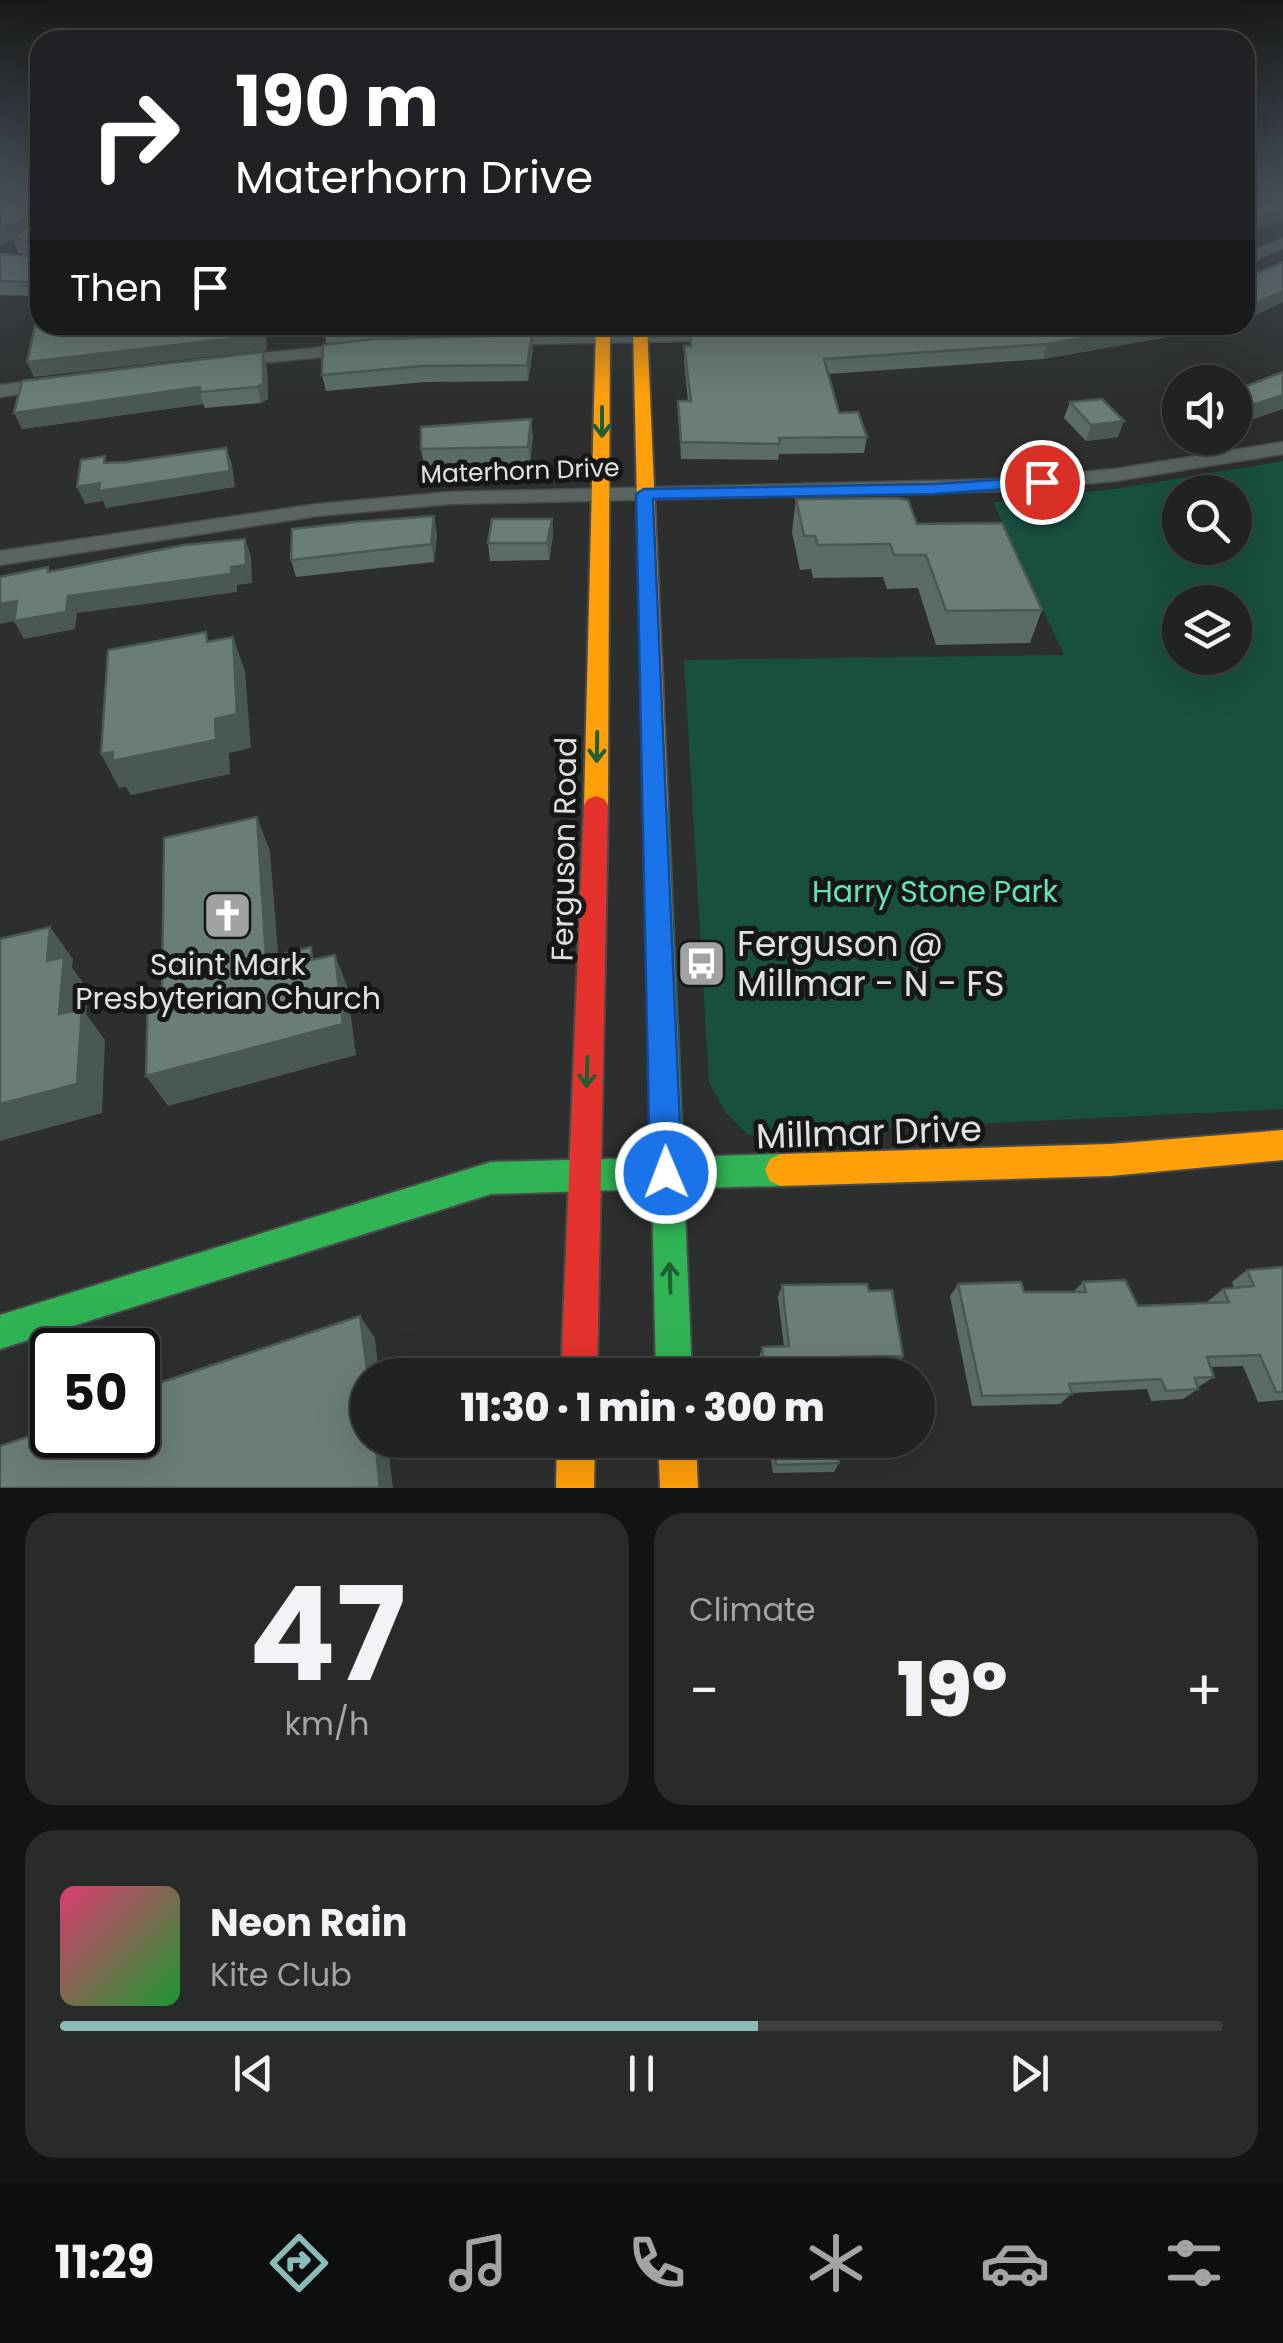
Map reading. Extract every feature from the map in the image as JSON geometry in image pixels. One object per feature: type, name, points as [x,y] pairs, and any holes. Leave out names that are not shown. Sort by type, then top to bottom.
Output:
[{"type":"main road","name":"Ferguson Road","points":[[579,1358],[603,335]]},
{"type":"main road","points":[[641,335],[673,1358]]},
{"type":"main road","name":"Millmar Drive","points":[[0,1332],[491,1178],[1110,1160],[1283,1145]]},
{"type":"main road","points":[[575,1488],[576,1458]]},
{"type":"main road","points":[[678,1458],[679,1488]]},
{"type":"street","points":[[481,341],[562,335]]},
{"type":"street","points":[[718,335],[744,336]]},
{"type":"street","points":[[217,363],[368,348]]},
{"type":"street","points":[[0,391],[70,381]]},
{"type":"street","name":"Materhorn Drive","points":[[0,558],[317,510],[450,498],[1006,486],[1115,475],[1283,448]]},
{"type":"green space","name":"Harry Stone Park","points":[[1283,461],[1283,1109],[748,1135],[726,1113],[709,1082],[684,660],[1064,655],[993,502],[1162,481],[1162,565],[1252,565],[1252,475],[1198,475]]},
{"type":"building","points":[[0,258],[30,258],[30,285],[0,281]]},
{"type":"building","points":[[1283,262],[1283,291],[1255,304],[1255,274]]},
{"type":"building","points":[[33,335],[262,335],[27,362]]},
{"type":"building","points":[[532,335],[527,365],[422,366],[322,375],[323,345],[374,339]]},
{"type":"building","points":[[690,335],[1100,335],[1047,344],[824,359],[839,413],[858,412],[867,437],[779,438],[780,444],[681,442],[678,401],[691,401],[684,346],[691,346]]},
{"type":"building","points":[[263,352],[263,383],[257,387],[200,392],[200,387],[14,413],[22,381]]},
{"type":"building","points":[[1283,372],[1283,395],[1252,404],[1252,384]]},
{"type":"building","points":[[1102,399],[1124,421],[1091,425],[1070,402]]},
{"type":"building","points":[[531,419],[528,447],[421,449],[421,427]]},
{"type":"building","points":[[226,448],[230,471],[99,491],[100,483],[77,487],[81,460],[105,456],[104,463],[126,462]]},
{"type":"building","points":[[796,499],[908,500],[917,524],[1002,523],[1042,610],[946,611],[926,555],[894,555],[890,544],[818,545],[815,536],[804,536]]},
{"type":"building","points":[[434,516],[431,544],[291,560],[292,529]]},
{"type":"building","points":[[492,519],[552,519],[547,543],[488,543]]},
{"type":"building","points":[[245,539],[246,565],[231,567],[231,574],[68,596],[66,612],[14,621],[17,601],[0,604],[0,577],[48,567],[48,572],[184,545]]},
{"type":"building","points":[[206,632],[207,642],[233,637],[237,714],[215,719],[216,740],[112,761],[113,752],[101,754],[108,650]]},
{"type":"building","points":[[257,817],[266,958],[311,947],[312,960],[335,955],[343,1024],[146,1076],[148,992],[162,989],[164,838]]},
{"type":"building","points":[[50,927],[47,961],[64,957],[59,1014],[82,1009],[77,1084],[0,1104],[0,939]]},
{"type":"building","points":[[1283,1267],[1283,1392],[1276,1392],[1260,1355],[1207,1357],[1214,1377],[1195,1378],[1198,1389],[1166,1391],[1161,1379],[1069,1384],[1072,1394],[982,1396],[958,1284],[1021,1282],[1024,1292],[1086,1292],[1083,1282],[1125,1280],[1138,1306],[1229,1302],[1223,1289],[1254,1286],[1247,1270]]},
{"type":"building","points":[[867,1284],[869,1291],[892,1290],[903,1356],[763,1358],[762,1347],[789,1346],[782,1285]]},
{"type":"building","points":[[360,1316],[366,1358],[350,1358],[350,1458],[377,1458],[380,1488],[0,1488],[0,1446],[30,1436],[30,1458],[160,1458],[160,1383]]},
{"type":"building","points":[[775,1458],[839,1458],[839,1463],[776,1465]]},
{"type":"traffic: fast","points":[[656,809],[673,1358]]},
{"type":"traffic: fast","points":[[0,1332],[491,1178],[781,1170]]},
{"type":"traffic: slow","points":[[596,805],[603,335]]},
{"type":"traffic: slow","points":[[640,335],[656,809]]},
{"type":"traffic: slow","points":[[781,1170],[1110,1160],[1283,1145]]},
{"type":"traffic: slow","points":[[575,1488],[576,1458]]},
{"type":"traffic: slow","points":[[678,1458],[679,1488]]},
{"type":"traffic: jam","points":[[580,1358],[596,805]]},
{"type":"place","name":"Saint Mark Presbyterian Church","points":[[228,915]]},
{"type":"place","name":"Ferguson @ Millmar - N - FS","points":[[702,963]]},
{"type":"route","points":[[666,1173],[644,494],[934,489],[1042,482]]}]
